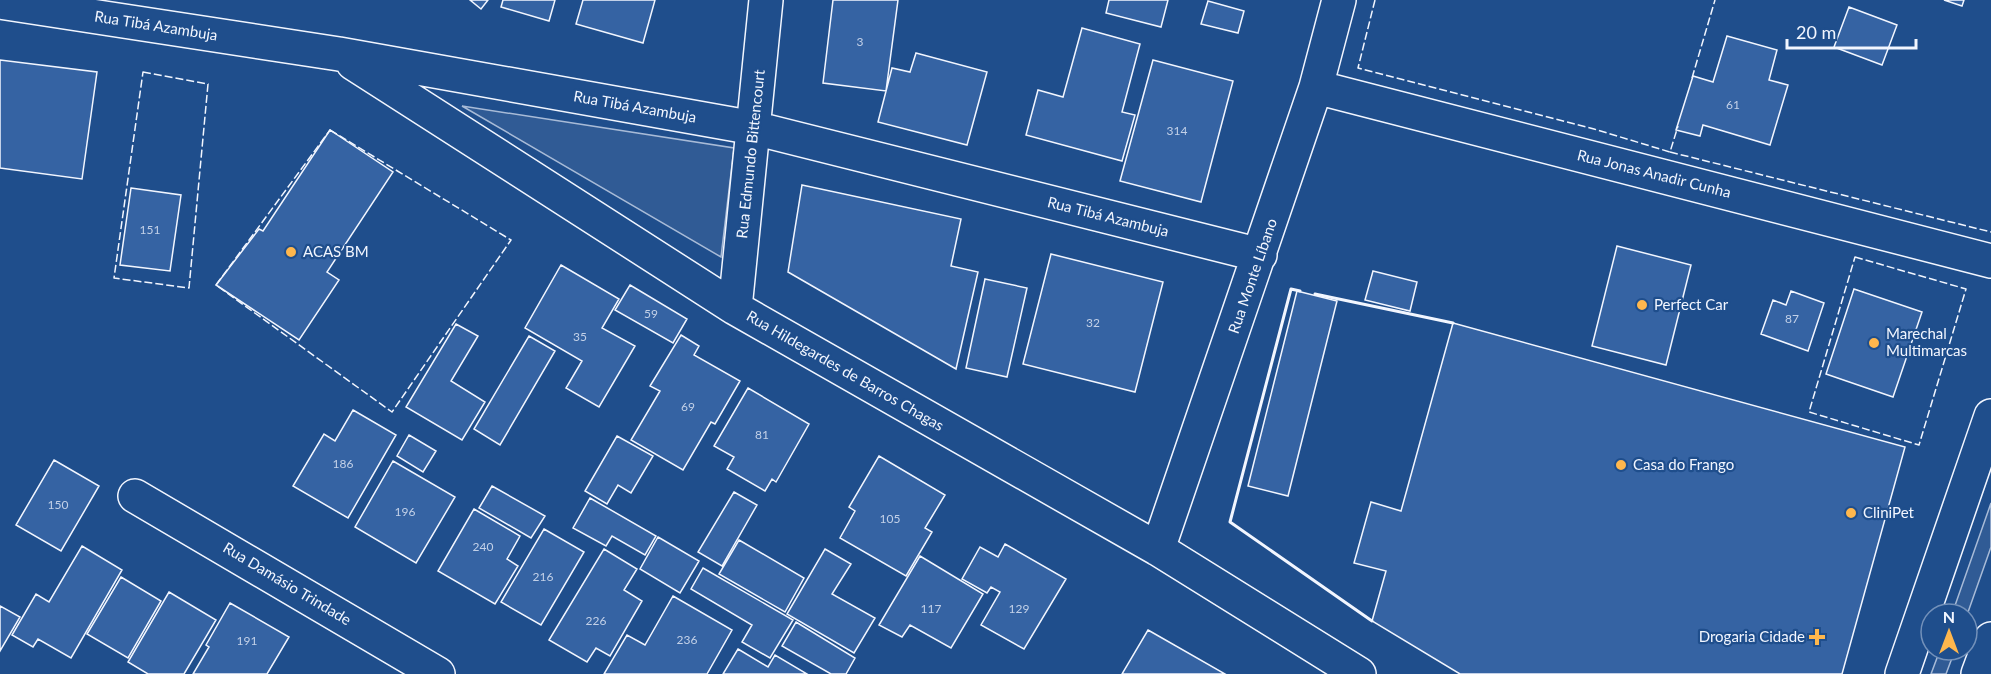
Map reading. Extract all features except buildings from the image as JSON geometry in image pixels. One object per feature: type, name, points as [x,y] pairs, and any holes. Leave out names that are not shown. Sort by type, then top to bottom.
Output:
[{"type":"street","name":"Rua Edmundo Bittencourt","points":[[735,308],[766,0]]},
{"type":"street","name":"Rua Monte Líbano","points":[[1158,549],[1316,87],[1339,0]]},
{"type":"street","name":"Rua Tibá Azambuja","points":[[0,2],[339,54],[754,128],[1260,255]]},
{"type":"street","name":"Rua Hildegardes de Barros Chagas","points":[[339,54],[735,308],[1158,549],[1359,674]]},
{"type":"street","name":"Rua Jonas Anadir Cunha","points":[[1316,87],[1991,261]]},
{"type":"street","points":[[1902,674],[1991,417]]},
{"type":"street","name":"Rua Damásio Trindade","points":[[135,496],[438,674]]},
{"type":"street","points":[[1978,674],[1991,639]]},
{"type":"shaded area","points":[[462,106],[734,148],[721,257]]},
{"type":"shaded area","points":[[1991,503],[1991,547],[1972,602],[1956,602]]},
{"type":"shaded area","points":[[1936,662],[1950,662],[1946,674],[1931,674]]},
{"type":"fence","points":[[1375,0],[1358,68],[1594,129],[1670,152],[1678,126]]},
{"type":"fence","points":[[1692,78],[1715,0]]},
{"type":"fence","points":[[143,72],[208,84],[189,288],[114,278],[143,72]]},
{"type":"fence","points":[[330,130],[511,240],[392,412],[216,285],[330,130]]},
{"type":"fence","points":[[1670,152],[1991,232]]},
{"type":"fence","points":[[1855,257],[1966,289],[1919,445],[1809,412],[1855,257]]},
{"type":"wall","points":[[1300,291],[1291,289],[1230,522],[1372,621]]},
{"type":"wall","points":[[1315,294],[1453,323]]},
{"type":"place","name":"ACAS BM","points":[[291,252]]},
{"type":"place","name":"Perfect Car","points":[[1642,305]]},
{"type":"place","name":"Marechal Multimarcas","points":[[1874,343]]},
{"type":"place","name":"Casa do Frango","points":[[1621,465]]},
{"type":"place","name":"CliniPet","points":[[1851,513]]},
{"type":"place","name":"Drogaria Cidade","points":[[1817,637]]}]
